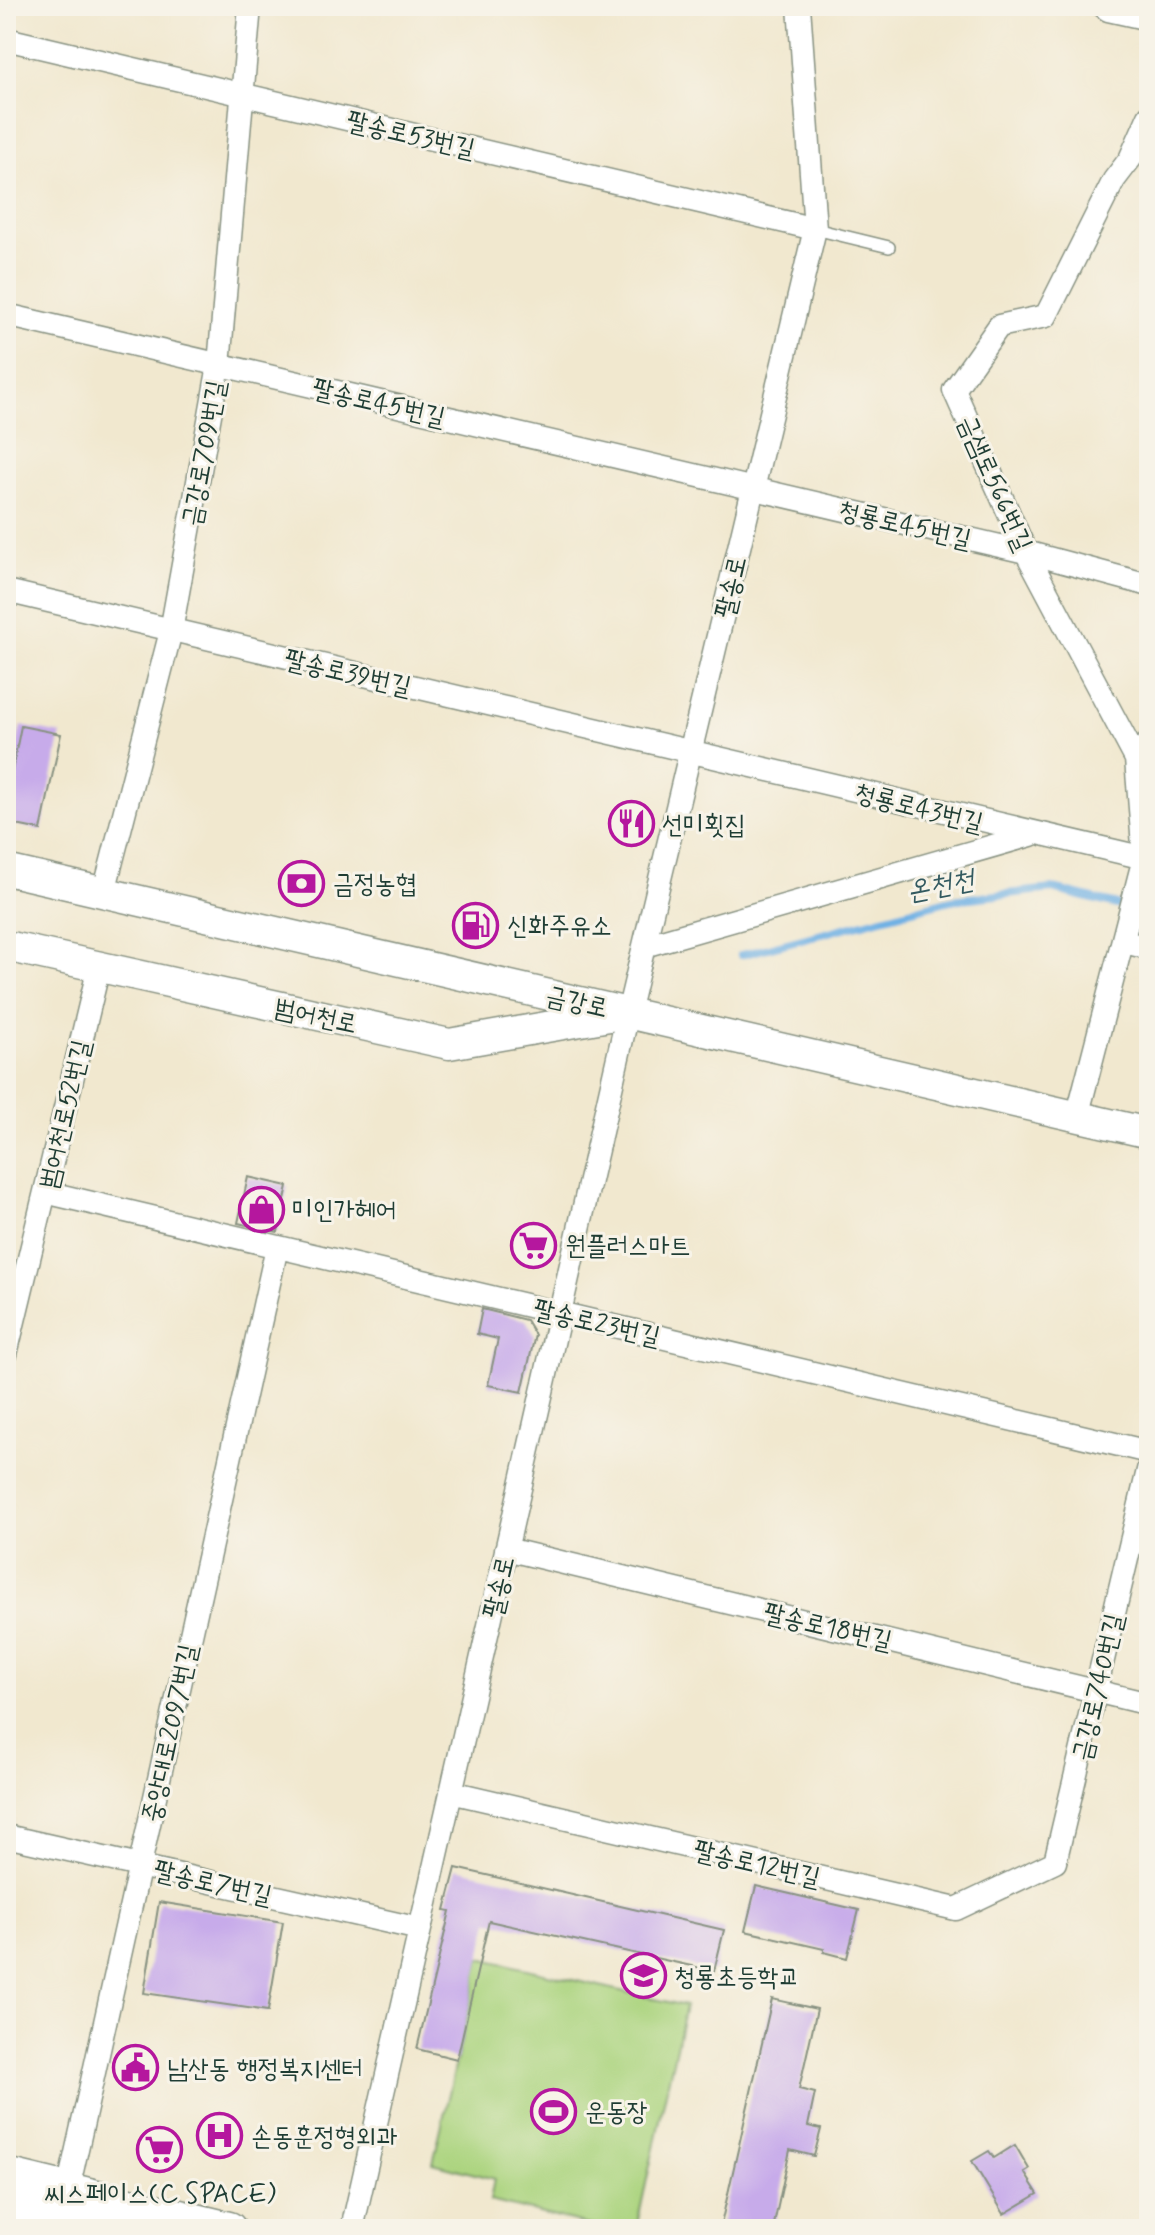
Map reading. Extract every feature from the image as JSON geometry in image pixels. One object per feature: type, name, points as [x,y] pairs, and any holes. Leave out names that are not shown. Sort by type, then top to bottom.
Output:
[{"type":"main road","points":[[6,2175],[65,2205],[99,2229]]},
{"type":"main road","points":[[6,2206],[65,2205],[229,2229]]},
{"type":"street","name":"금강로709번길","points":[[104,892],[171,631],[219,365],[250,6]]},
{"type":"street","name":"팔송로","points":[[352,2229],[628,1013],[815,229],[799,6]]},
{"type":"street","points":[[1103,6],[1108,10],[1149,18]]},
{"type":"street","name":"팔송로53번길","points":[[6,39],[815,229]]},
{"type":"street","name":"금샘로566번길","points":[[1143,751],[1026,552],[954,390],[999,326],[1046,316],[1114,180],[1130,159],[1149,116]]},
{"type":"street","name":"팔송로45번길","points":[[6,315],[753,489]]},
{"type":"street","name":"청룡로45번길","points":[[753,489],[1026,552],[1149,585]]},
{"type":"street","name":"팔송로39번길","points":[[6,591],[691,751]]},
{"type":"street","name":"청룡로43번길","points":[[691,751],[1147,859]]},
{"type":"street","points":[[1077,1117],[1147,859],[1143,751]]},
{"type":"street","points":[[644,946],[1034,834]]},
{"type":"street","name":"금강로","points":[[6,870],[1149,1133]]},
{"type":"street","points":[[1125,937],[1149,948]]},
{"type":"street","name":"범어천로","points":[[6,946],[449,1044],[628,1013]]},
{"type":"street","name":"범어천로52번길","points":[[6,1354],[99,967]]},
{"type":"street","name":"팔송로23번길","points":[[45,1192],[1149,1452]]},
{"type":"street","name":"중앙대로2097번길","points":[[65,2205],[277,1247]]},
{"type":"street","name":"금강로740번길","points":[[1055,1862],[1149,1466]]},
{"type":"street","name":"팔송로18번길","points":[[506,1549],[1149,1704]]},
{"type":"street","name":"팔송로12번길","points":[[451,1792],[956,1909],[1055,1862]]},
{"type":"street","name":"팔송로7번길","points":[[6,1836],[420,1929]]},
{"type":"lane","points":[[815,229],[889,247]]},
{"type":"green space","name":"운동장","points":[[480,1958],[685,2006],[636,2229],[604,2229],[490,2201],[494,2179],[433,2163]]},
{"type":"building","points":[[21,726],[61,734],[41,830],[6,823],[6,775],[11,776]]},
{"type":"building","points":[[248,1177],[288,1186],[278,1232],[238,1223]]},
{"type":"building","points":[[482,1309],[526,1320],[535,1335],[522,1392],[488,1385],[498,1339],[477,1334]]},
{"type":"building","points":[[456,1868],[724,1930],[714,1971],[489,1921],[457,2059],[417,2049],[450,1911],[445,1910]]},
{"type":"building","points":[[756,1886],[859,1910],[847,1958],[824,1952],[824,1949],[745,1931]]},
{"type":"building","points":[[159,1902],[283,1922],[268,2011],[144,1993]]},
{"type":"building","points":[[772,1999],[817,2009],[799,2089],[815,2093],[808,2126],[821,2129],[814,2156],[790,2150],[773,2229],[720,2229]]},
{"type":"building","points":[[1015,2145],[1029,2169],[1024,2172],[1038,2194],[1004,2214],[972,2161],[989,2151],[994,2158]]},
{"type":"waterway","name":"온천천","points":[[741,955],[951,900],[1053,889],[1149,913]]},
{"type":"place","name":"선미횟집","points":[[631,824]]},
{"type":"place","name":"금정농협","points":[[302,883]]},
{"type":"place","name":"신화주유소","points":[[476,925]]},
{"type":"place","name":"미인가헤어","points":[[261,1209]]},
{"type":"place","name":"원플러스마트","points":[[534,1245]]},
{"type":"place","name":"청룡초등학교","points":[[643,1976]]},
{"type":"place","name":"남산동 행정복지센터","points":[[136,2068]]},
{"type":"place","name":"운동장","points":[[554,2111]]},
{"type":"place","name":"손동훈정형외과","points":[[220,2136]]},
{"type":"place","name":"씨스페이스(C SPACE)","points":[[160,2150]]}]
